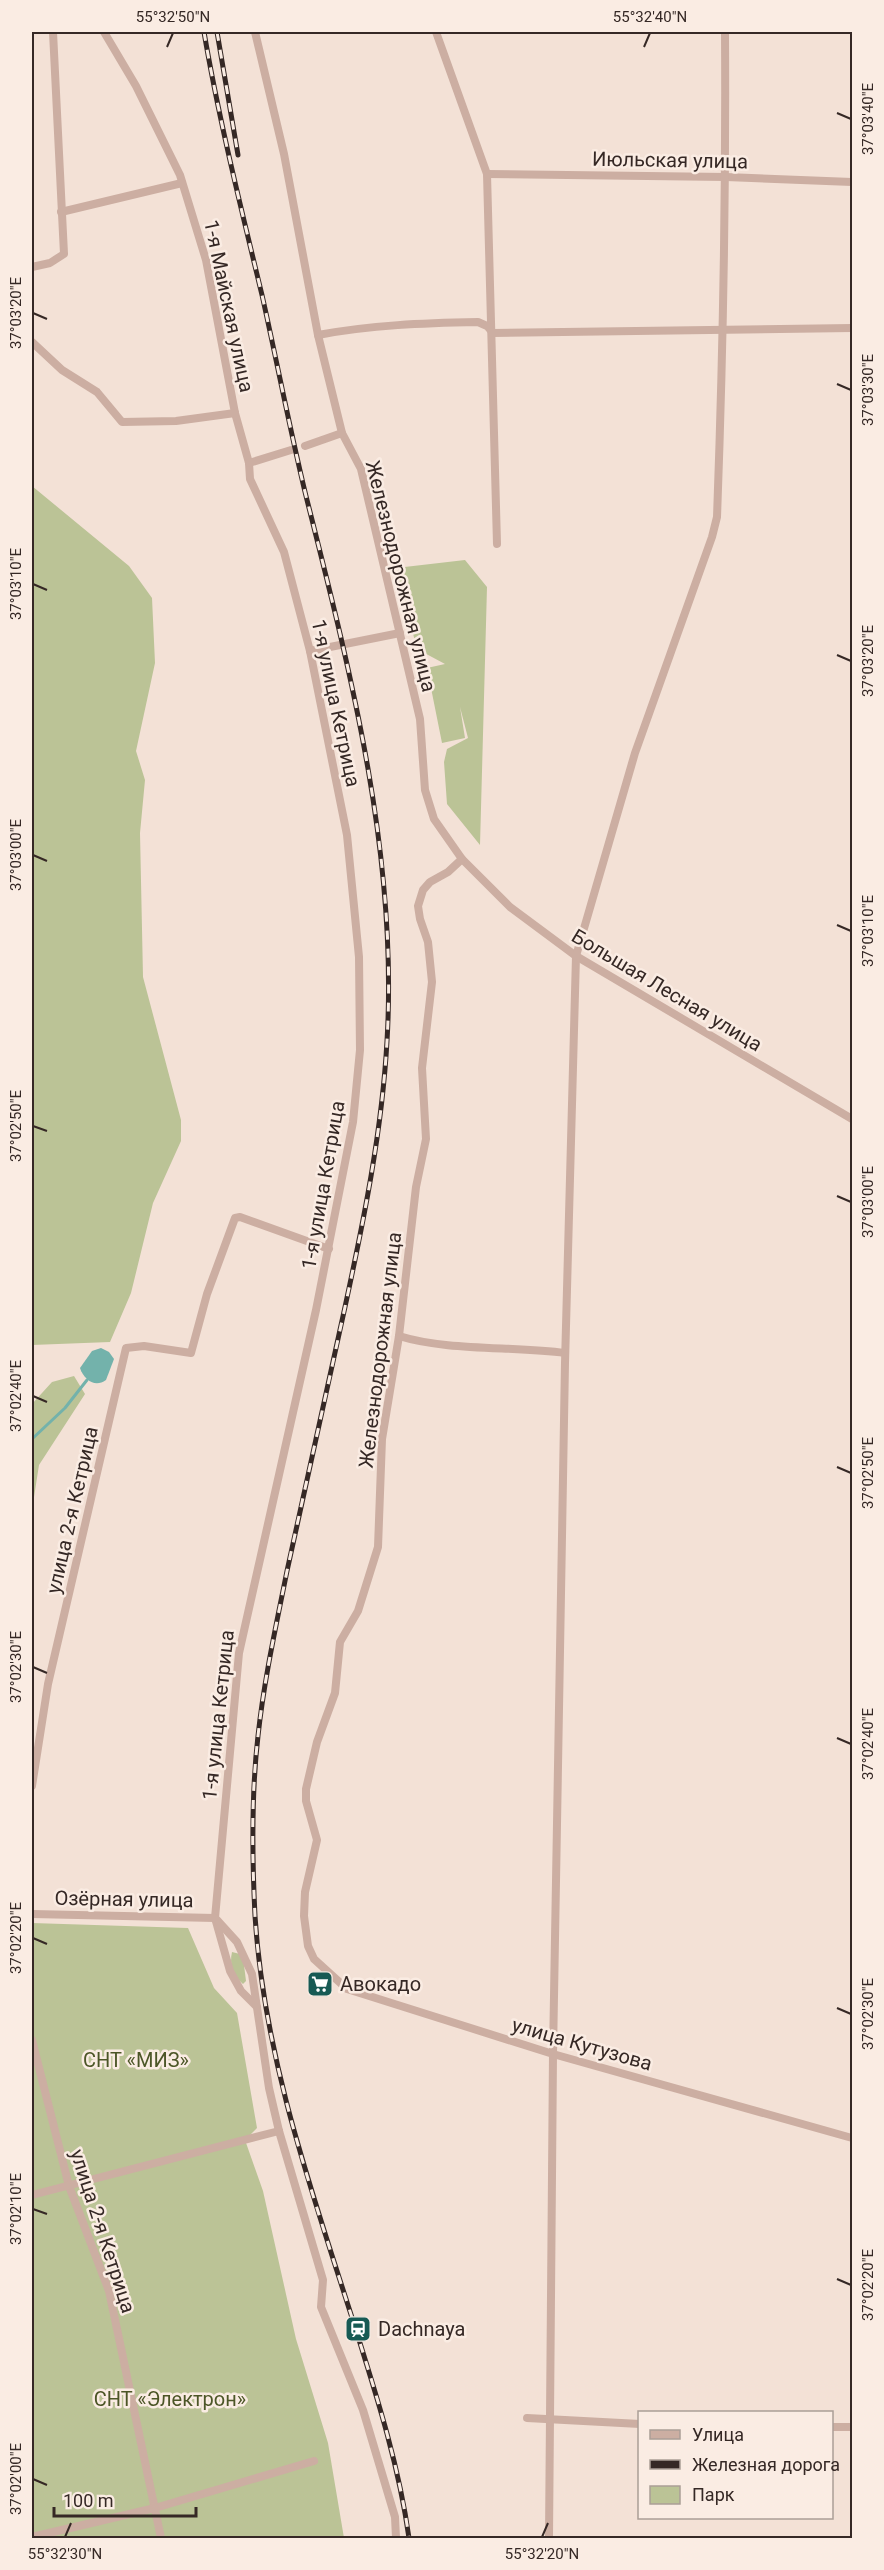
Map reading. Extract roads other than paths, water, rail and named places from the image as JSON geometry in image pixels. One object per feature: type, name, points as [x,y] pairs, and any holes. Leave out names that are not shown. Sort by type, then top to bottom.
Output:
[{"type":"street","points":[[32,267],[50,263],[64,254],[53,32]]},
{"type":"street","name":"1-я Майская улица","points":[[104,32],[136,86],[182,183],[206,260],[235,413],[249,463]]},
{"type":"street","name":"Железнодорожная улица","points":[[255,32],[284,154],[318,335],[342,433],[361,469],[420,719],[425,790],[434,819],[453,846]]},
{"type":"street","points":[[436,32],[487,174],[497,544]]},
{"type":"street","points":[[549,2538],[553,2054],[565,1353],[576,956],[635,753],[712,537],[717,517],[724,330],[725,32]]},
{"type":"street","name":"Июльская улица","points":[[487,174],[726,177],[852,182]]},
{"type":"street","points":[[61,212],[182,183]]},
{"type":"street","points":[[318,335],[374,327],[478,322],[487,326],[493,333]]},
{"type":"street","points":[[493,333],[852,328]]},
{"type":"street","points":[[32,342],[62,370],[97,392],[122,422],[176,421],[235,413]]},
{"type":"street","points":[[305,446],[342,433]]},
{"type":"street","points":[[249,463],[291,450]]},
{"type":"street","name":"1-я улица Кетрица","points":[[215,1918],[238,1653],[329,1249],[353,1122],[360,1050],[359,957],[348,835],[310,651],[284,552],[250,479],[249,463]]},
{"type":"street","points":[[310,651],[400,633]]},
{"type":"street","name":"Большая Лесная улица","points":[[453,846],[462,859],[510,907],[576,956],[607,977],[852,1119]]},
{"type":"street","name":"Железнодорожная улица","points":[[314,1959],[308,1946],[304,1916],[305,1892],[316,1840],[306,1802],[306,1789],[317,1742],[335,1693],[340,1642],[356,1616],[375,1563],[378,1546],[382,1439],[399,1336],[416,1187],[426,1138],[422,1068],[432,982],[428,942],[418,906],[423,890],[430,882],[448,872],[462,859]]},
{"type":"street","name":"улица 2-я Кетрица","points":[[32,1786],[48,1684],[126,1348],[144,1346],[191,1353],[207,1294],[235,1218],[240,1217],[329,1249]]},
{"type":"street","points":[[399,1336],[423,1343],[531,1348],[565,1353]]},
{"type":"street","name":"Озёрная улица","points":[[32,1914],[215,1918]]},
{"type":"street","points":[[215,1918],[230,1971],[241,1991],[257,2007]]},
{"type":"street","points":[[215,1918],[237,1942],[252,1974],[269,2088],[279,2131],[316,2249],[323,2280],[321,2307],[363,2410],[395,2517],[396,2538]]},
{"type":"street","name":"улица Кутузова","points":[[314,1959],[347,1989],[553,2054],[852,2138]]},
{"type":"street","name":"улица 2-я Кетрица","points":[[32,2040],[69,2186],[109,2291],[162,2538]]},
{"type":"street","points":[[32,2195],[279,2131]]},
{"type":"street","points":[[527,2418],[638,2424]]},
{"type":"street","points":[[833,2427],[852,2427]]},
{"type":"street","points":[[32,2537],[154,2508],[314,2462]]},
{"type":"water","points":[[101,1348],[109,1352],[114,1359],[106,1380],[98,1383],[90,1382],[80,1368],[92,1351]]},
{"type":"waterway","points":[[32,1439],[65,1408],[87,1380]]},
{"type":"railway","points":[[204,32],[216,98],[300,471],[354,698],[368,766],[385,903],[389,972],[387,1041],[377,1142],[359,1241],[287,1571],[267,1674],[256,1758],[253,1848],[255,1916],[260,1969],[279,2073],[307,2175],[386,2432],[405,2511],[409,2538]]},
{"type":"railway","points":[[217,32],[238,155]]},
{"type":"place","name":"Авокадо","points":[[320,1984]]},
{"type":"place","name":"Dachnaya","points":[[358,2329]]},
{"type":"park label","name":"СНТ «МИЗ»","points":[[136,2060]]},
{"type":"park label","name":"СНТ «Электрон»","points":[[170,2399]]}]
